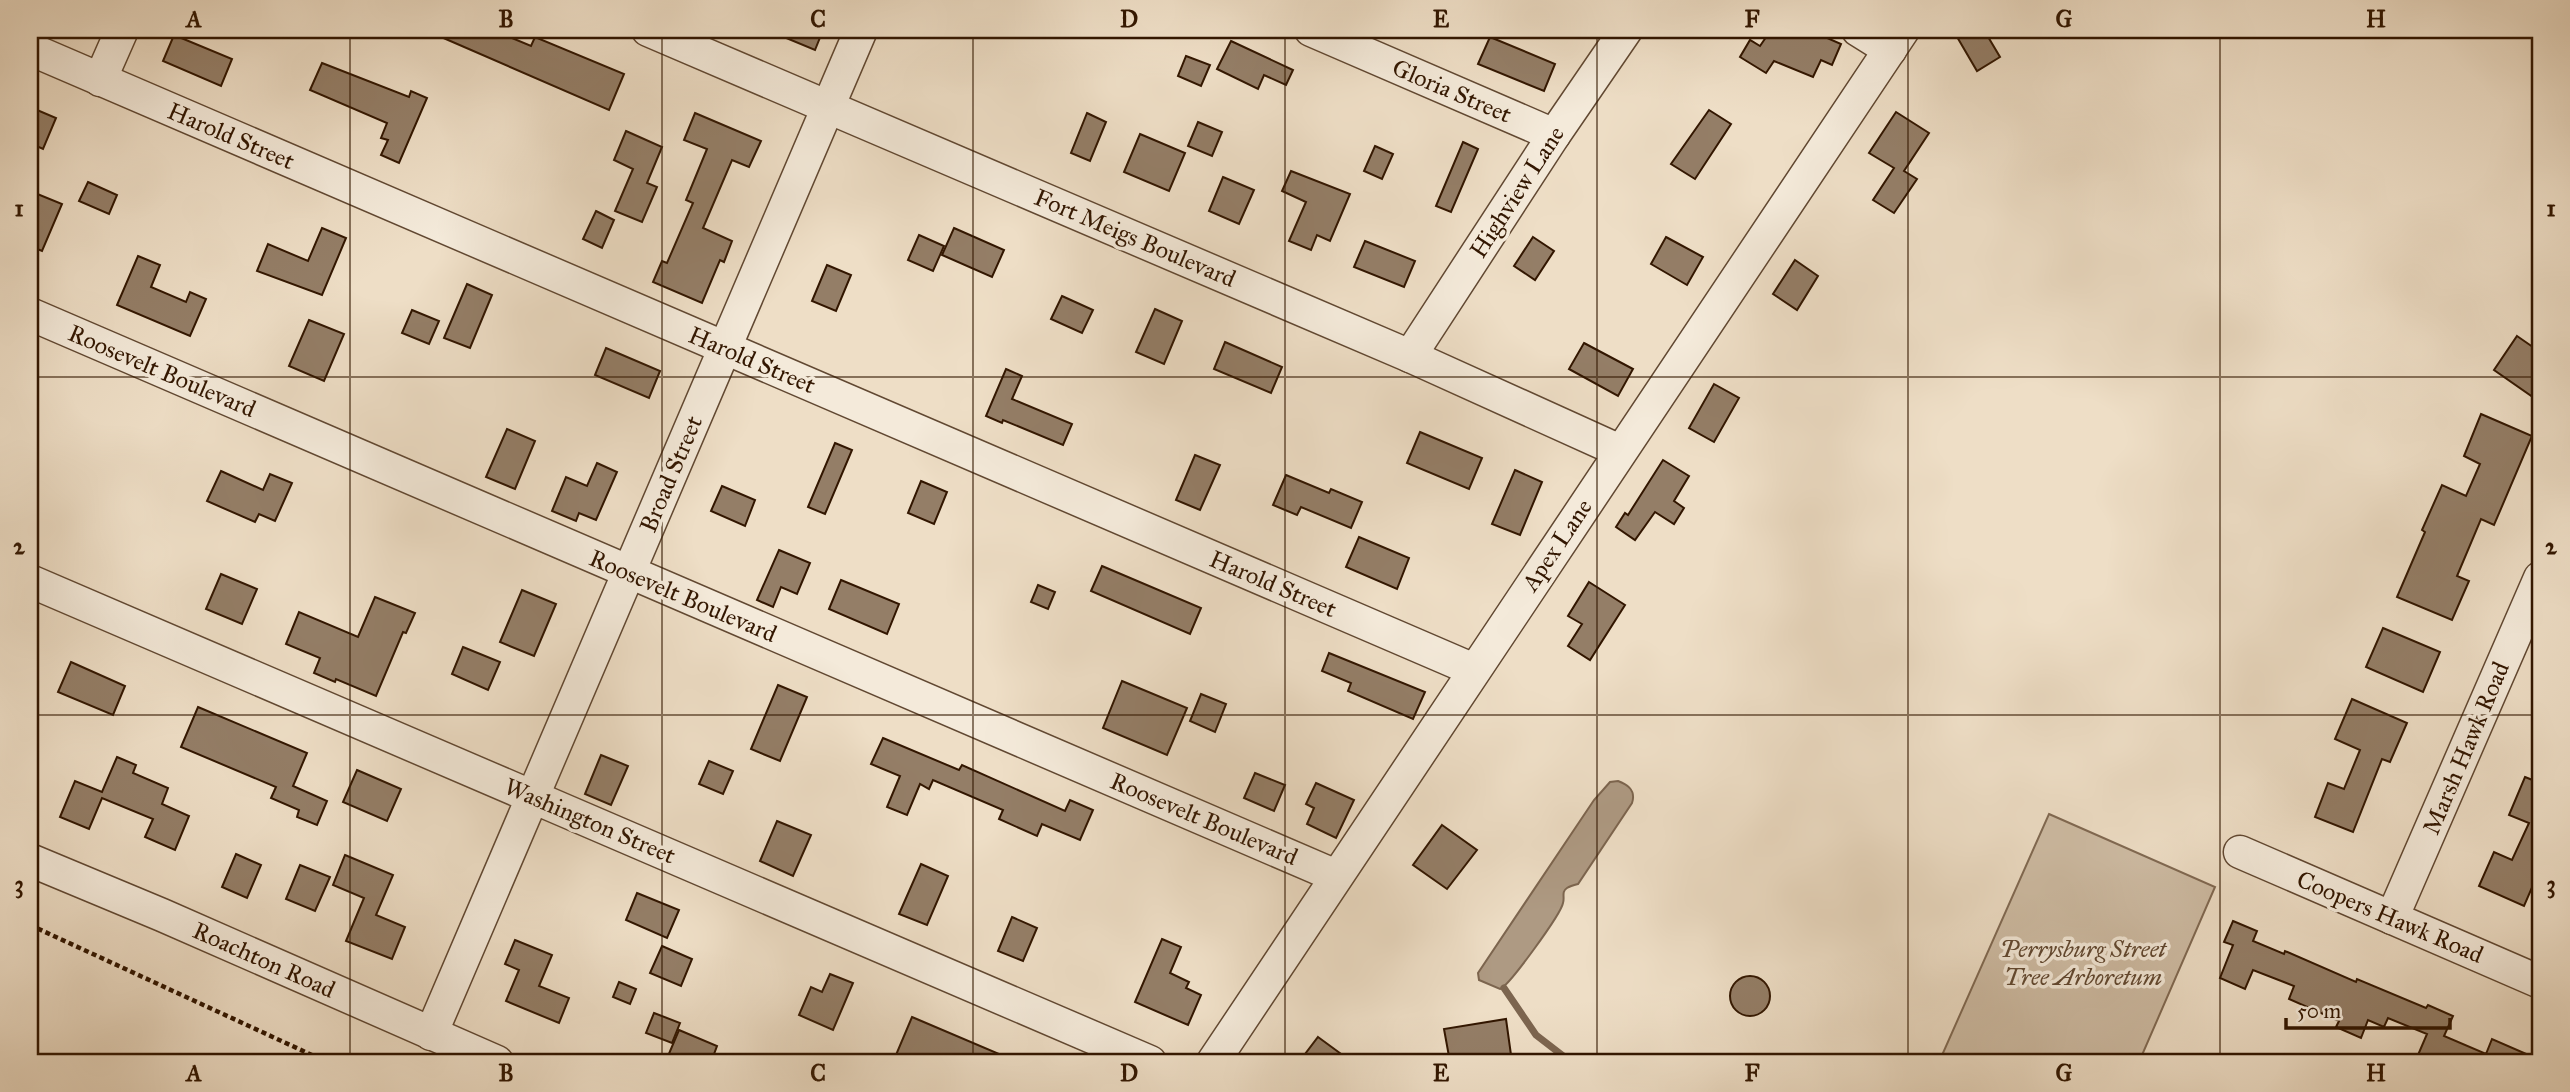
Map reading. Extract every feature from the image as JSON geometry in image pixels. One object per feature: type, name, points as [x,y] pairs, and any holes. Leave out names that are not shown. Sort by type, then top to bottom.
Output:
[{"type":"street","points":[[100,80],[122,30]]},
{"type":"street","name":"Fort Meigs Boulevard","points":[[648,30],[1410,356],[1620,451]]},
{"type":"street","name":"Broad Street","points":[[431,1034],[861,30]]},
{"type":"street","name":"Gloria Street","points":[[1311,30],[1554,135]]},
{"type":"street","name":"Highview Lane","points":[[1410,356],[1626,30]]},
{"type":"street","points":[[1858,30],[1897,40]]},
{"type":"street","name":"Apex Lane","points":[[1213,1062],[1897,40]]},
{"type":"street","name":"Harold Street","points":[[30,49],[1474,670]]},
{"type":"street","name":"Roosevelt Boulevard","points":[[30,314],[1336,876]]},
{"type":"street","name":"Marsh Hawk Road","points":[[2392,918],[2540,578]]},
{"type":"street","name":"Washington Street","points":[[30,581],[1150,1062]]},
{"type":"street","name":"Coopers Hawk Road","points":[[2240,852],[2540,982]]},
{"type":"street","name":"Roachton Road","points":[[30,860],[497,1062]]},
{"type":"path","points":[[30,925],[327,1062]]},
{"type":"green space","name":"Perrysburg Street Tree Arboretum","points":[[2049,814],[2215,887],[2139,1062],[1939,1062]]},
{"type":"shaded area","points":[[1618,781],[1631,789],[1632,803],[1578,884],[1565,890],[1560,910],[1545,934],[1500,989],[1479,980],[1478,973],[1594,800],[1610,782]]},
{"type":"building","points":[[425,30],[493,30],[531,46],[535,37],[624,74],[609,110]]},
{"type":"building","points":[[767,30],[823,30],[815,50]]},
{"type":"building","points":[[1771,30],[1809,30],[1841,44],[1832,65],[1821,60],[1813,77],[1774,61],[1766,73],[1740,57],[1750,40],[1760,46]]},
{"type":"building","points":[[1953,30],[1984,30],[2000,57],[1977,71]]},
{"type":"building","points":[[174,35],[232,59],[221,86],[163,61]]},
{"type":"building","points":[[1490,37],[1555,64],[1544,91],[1478,64]]},
{"type":"building","points":[[1231,41],[1293,70],[1286,85],[1264,75],[1258,89],[1217,69]]},
{"type":"building","points":[[1186,56],[1210,65],[1201,86],[1178,76]]},
{"type":"building","points":[[322,63],[409,97],[411,91],[427,98],[399,163],[381,155],[388,140],[381,138],[387,123],[310,90]]},
{"type":"building","points":[[30,107],[56,118],[43,149],[30,143]]},
{"type":"building","points":[[1709,110],[1731,124],[1695,179],[1671,164]]},
{"type":"building","points":[[1896,112],[1929,133],[1904,171],[1917,179],[1894,213],[1873,200],[1894,168],[1869,153]]},
{"type":"building","points":[[695,113],[761,141],[749,167],[732,160],[703,228],[732,241],[724,262],[720,260],[702,303],[653,282],[662,261],[667,263],[693,203],[686,200],[707,149],[684,140]]},
{"type":"building","points":[[1087,113],[1106,122],[1090,161],[1071,153]]},
{"type":"building","points":[[1198,122],[1222,132],[1212,156],[1188,146]]},
{"type":"building","points":[[626,131],[662,147],[647,183],[657,187],[642,222],[615,211],[633,169],[614,160]]},
{"type":"building","points":[[1140,134],[1185,153],[1169,191],[1124,172]]},
{"type":"building","points":[[1463,142],[1478,149],[1451,212],[1436,206]]},
{"type":"building","points":[[1375,146],[1393,154],[1382,179],[1364,171]]},
{"type":"building","points":[[1291,171],[1350,194],[1330,241],[1317,235],[1311,250],[1289,241],[1306,202],[1282,191]]},
{"type":"building","points":[[1223,177],[1254,190],[1239,224],[1209,211]]},
{"type":"building","points":[[88,182],[117,195],[109,214],[79,201]]},
{"type":"building","points":[[30,191],[62,204],[42,251],[30,246]]},
{"type":"building","points":[[596,211],[614,220],[602,248],[583,239]]},
{"type":"building","points":[[322,228],[346,238],[322,295],[257,271],[268,244],[308,261]]},
{"type":"building","points":[[954,228],[1004,250],[992,277],[942,255]]},
{"type":"building","points":[[919,235],[944,246],[933,271],[908,260]]},
{"type":"building","points":[[1533,237],[1554,251],[1535,280],[1514,266]]},
{"type":"building","points":[[1666,237],[1703,257],[1687,285],[1651,264]]},
{"type":"building","points":[[1365,241],[1415,261],[1404,287],[1354,267]]},
{"type":"building","points":[[138,256],[160,265],[151,287],[186,302],[190,292],[206,299],[190,336],[117,305]]},
{"type":"building","points":[[1795,260],[1818,276],[1797,310],[1773,294]]},
{"type":"building","points":[[827,265],[851,275],[836,311],[812,301]]},
{"type":"building","points":[[467,284],[492,295],[470,348],[444,338]]},
{"type":"building","points":[[1062,296],[1093,310],[1082,333],[1051,319]]},
{"type":"building","points":[[1155,309],[1182,321],[1164,364],[1136,352]]},
{"type":"building","points":[[412,310],[439,321],[429,344],[402,333]]},
{"type":"building","points":[[309,320],[344,334],[324,381],[289,366]]},
{"type":"building","points":[[2517,336],[2540,352],[2540,402],[2494,370]]},
{"type":"building","points":[[1225,342],[1282,367],[1271,393],[1214,369]]},
{"type":"building","points":[[1584,343],[1633,369],[1618,396],[1569,369]]},
{"type":"building","points":[[606,348],[660,371],[649,398],[595,375]]},
{"type":"building","points":[[1006,369],[1022,376],[1012,399],[1072,424],[1063,445],[1003,420],[1002,423],[986,416]]},
{"type":"building","points":[[1714,384],[1739,398],[1714,442],[1689,428]]},
{"type":"building","points":[[2481,414],[2532,436],[2494,525],[2481,519],[2457,576],[2469,581],[2452,620],[2397,597],[2442,485],[2466,496],[2480,464],[2464,456]]},
{"type":"building","points":[[507,429],[535,441],[515,489],[486,477]]},
{"type":"building","points":[[1420,432],[1482,458],[1469,489],[1407,463]]},
{"type":"building","points":[[835,443],[852,450],[825,514],[808,507]]},
{"type":"building","points":[[1195,455],[1220,465],[1200,510],[1176,500]]},
{"type":"building","points":[[1663,460],[1689,476],[1674,501],[1684,508],[1674,524],[1655,512],[1635,540],[1616,527],[1625,513],[1628,515]]},
{"type":"building","points":[[597,463],[617,472],[596,520],[579,513],[576,521],[552,511],[566,477],[587,486]]},
{"type":"building","points":[[1515,470],[1542,482],[1520,535],[1492,524]]},
{"type":"building","points":[[221,471],[263,490],[270,474],[292,483],[275,521],[259,514],[255,522],[207,501]]},
{"type":"building","points":[[1286,475],[1329,493],[1331,489],[1362,502],[1351,528],[1301,507],[1297,515],[1273,505]]},
{"type":"building","points":[[921,481],[947,492],[934,524],[908,513]]},
{"type":"building","points":[[722,486],[755,500],[745,526],[711,511]]},
{"type":"building","points":[[1359,537],[1409,558],[1397,589],[1346,567]]},
{"type":"building","points":[[779,550],[810,563],[797,594],[781,587],[773,607],[757,600]]},
{"type":"building","points":[[1102,566],[1201,608],[1190,634],[1091,591]]},
{"type":"building","points":[[221,574],[257,589],[242,624],[206,609]]},
{"type":"building","points":[[841,580],[899,604],[887,634],[829,609]]},
{"type":"building","points":[[1589,582],[1625,605],[1590,660],[1568,646],[1582,624],[1568,616]]},
{"type":"building","points":[[1038,585],[1055,592],[1048,609],[1031,602]]},
{"type":"building","points":[[522,590],[556,604],[534,656],[500,642]]},
{"type":"building","points":[[375,597],[415,613],[406,633],[403,632],[376,696],[314,673],[320,658],[286,644],[299,612],[358,637]]},
{"type":"building","points":[[2383,628],[2440,652],[2423,692],[2366,667]]},
{"type":"building","points":[[463,647],[500,662],[488,690],[452,674]]},
{"type":"building","points":[[1329,653],[1425,692],[1413,719],[1348,691],[1351,683],[1322,671]]},
{"type":"building","points":[[71,662],[125,686],[113,715],[58,692]]},
{"type":"building","points":[[1122,681],[1187,708],[1167,755],[1103,728]]},
{"type":"building","points":[[778,685],[807,697],[780,761],[751,749]]},
{"type":"building","points":[[1201,694],[1226,704],[1215,732],[1190,721]]},
{"type":"building","points":[[2352,699],[2407,723],[2390,762],[2382,759],[2353,832],[2315,817],[2328,783],[2344,789],[2360,750],[2335,739]]},
{"type":"building","points":[[198,707],[307,753],[293,786],[327,801],[317,825],[297,817],[299,810],[271,798],[276,787],[181,747]]},
{"type":"building","points":[[883,738],[959,770],[962,765],[1065,811],[1070,800],[1093,810],[1080,840],[1042,824],[1037,836],[999,819],[1003,810],[933,780],[929,789],[920,784],[907,815],[887,807],[900,776],[871,764]]},
{"type":"building","points":[[601,755],[628,766],[611,805],[585,794]]},
{"type":"building","points":[[117,757],[136,765],[133,773],[168,788],[162,804],[189,816],[175,850],[145,837],[153,819],[102,798],[89,829],[60,817],[75,781],[102,792]]},
{"type":"building","points":[[709,761],[733,771],[723,794],[699,784]]},
{"type":"building","points":[[357,770],[401,789],[387,821],[343,802]]},
{"type":"building","points":[[1255,773],[1285,785],[1274,811],[1244,798]]},
{"type":"building","points":[[2525,777],[2540,783],[2540,869],[2524,906],[2479,886],[2494,852],[2512,860],[2529,823],[2509,815]]},
{"type":"building","points":[[1316,783],[1354,800],[1336,838],[1307,824],[1314,808],[1306,804]]},
{"type":"building","points":[[777,821],[811,835],[793,876],[760,861]]},
{"type":"building","points":[[1442,825],[1477,850],[1447,889],[1413,865]]},
{"type":"building","points":[[236,854],[261,865],[247,898],[222,887]]},
{"type":"building","points":[[345,855],[393,875],[376,915],[405,927],[392,959],[346,941],[364,898],[333,885]]},
{"type":"building","points":[[921,864],[948,876],[927,925],[899,914]]},
{"type":"building","points":[[300,865],[330,877],[315,911],[286,899]]},
{"type":"building","points":[[637,893],[679,910],[667,938],[626,920]]},
{"type":"building","points":[[1012,917],[1037,928],[1023,961],[998,951]]},
{"type":"building","points":[[2233,921],[2257,931],[2253,941],[2284,954],[2285,951],[2356,982],[2357,979],[2426,1008],[2428,1005],[2453,1016],[2444,1036],[2486,1054],[2492,1039],[2540,1062],[2415,1062],[2427,1034],[2388,1018],[2384,1027],[2368,1020],[2361,1038],[2336,1027],[2339,1021],[2289,999],[2294,986],[2253,970],[2245,989],[2220,978],[2233,945],[2224,942]]},
{"type":"building","points":[[1162,939],[1181,947],[1170,973],[1189,982],[1186,988],[1201,995],[1188,1025],[1135,1002]]},
{"type":"building","points":[[515,940],[552,955],[539,986],[569,998],[559,1023],[506,1001],[519,970],[505,964]]},
{"type":"building","points":[[662,946],[692,959],[681,986],[650,973]]},
{"type":"building","points":[[830,974],[853,983],[833,1030],[799,1015],[811,987],[822,992]]},
{"type":"building","points":[[1750,976],[1758,977],[1764,982],[1769,988],[1769,1004],[1764,1010],[1758,1015],[1750,1016],[1742,1015],[1736,1010],[1731,1004],[1730,996],[1731,988],[1736,982],[1742,977]]},
{"type":"building","points":[[619,982],[636,989],[630,1004],[613,997]]},
{"type":"building","points":[[654,1013],[680,1023],[672,1043],[646,1033]]},
{"type":"building","points":[[912,1017],[1018,1062],[893,1062]]},
{"type":"building","points":[[1506,1019],[1512,1062],[1450,1062],[1444,1029]]},
{"type":"building","points":[[679,1030],[717,1046],[711,1062],[682,1062],[668,1056]]},
{"type":"building","points":[[1318,1037],[1352,1062],[1299,1062]]},
{"type":"waterway","points":[[1504,988],[1536,1035],[1571,1062]]}]
